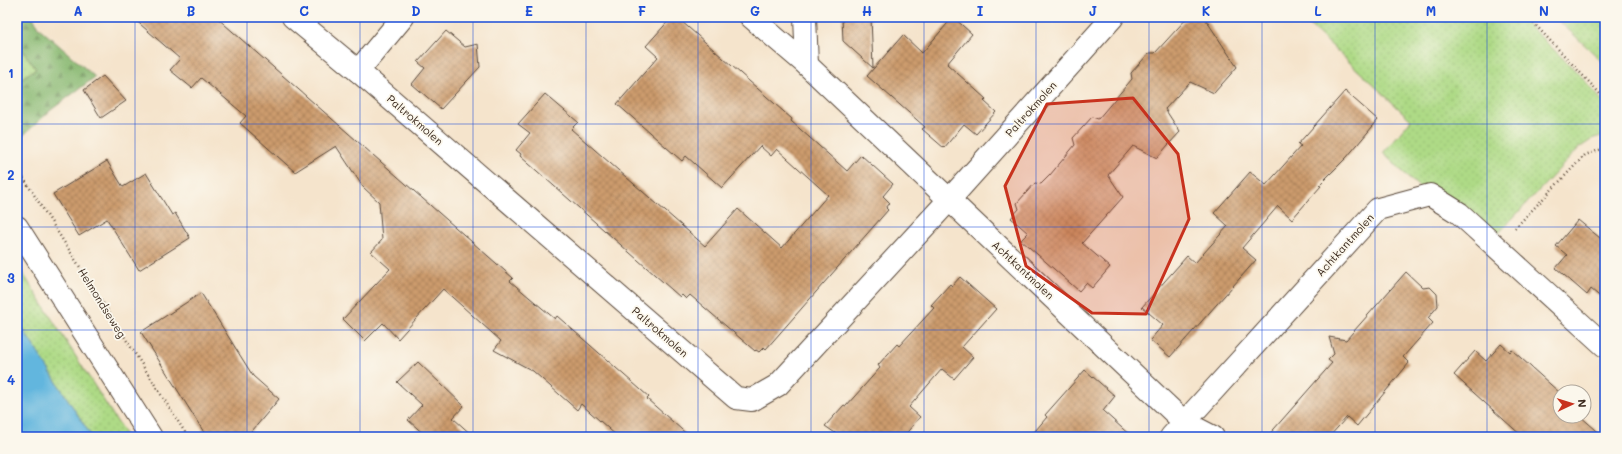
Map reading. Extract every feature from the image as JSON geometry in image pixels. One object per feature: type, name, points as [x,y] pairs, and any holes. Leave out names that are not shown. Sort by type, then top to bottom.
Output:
[{"type":"street","name":"Paltrokmolen","points":[[293,17],[358,71],[736,398],[752,400],[778,385],[949,200],[1113,17]]},
{"type":"street","points":[[358,71],[403,17]]},
{"type":"street","points":[[751,17],[807,65],[949,200]]},
{"type":"street","points":[[805,17],[807,65]]},
{"type":"street","name":"Achtkantmolen","points":[[1178,430],[1378,209],[1430,195],[1458,213],[1605,346]]},
{"type":"street","name":"Achtkantmolen","points":[[949,200],[1178,430],[1214,437]]},
{"type":"street","points":[[17,227],[151,437]]},
{"type":"path","points":[[1528,17],[1605,99]]},
{"type":"path","points":[[1496,248],[1585,155],[1605,148]]},
{"type":"path","name":"Helmondseweg","points":[[17,168],[188,437]]},
{"type":"highlighted area","points":[[1133,98],[1178,154],[1189,219],[1146,314],[1092,313],[1026,266],[1005,186],[1047,104]]},
{"type":"green space","points":[[17,17],[33,17],[38,27],[95,77],[51,110],[17,141],[17,81],[36,69],[17,42]]},
{"type":"green space","points":[[1301,17],[1520,17],[1580,75],[1605,104],[1605,135],[1594,138],[1579,148],[1494,238],[1423,191],[1383,153],[1411,120]]},
{"type":"green space","points":[[1555,17],[1605,17],[1605,64]]},
{"type":"green space","points":[[17,42],[36,69],[17,81]]},
{"type":"green space","points":[[17,264],[127,437],[92,437],[17,320]]},
{"type":"water","points":[[17,320],[92,437],[17,437]]},
{"type":"building","points":[[132,17],[216,17],[513,278],[510,281],[555,319],[557,316],[649,397],[647,399],[690,437],[618,437],[581,404],[577,410],[533,371],[494,350],[501,341],[443,289],[398,339],[383,323],[365,341],[343,319],[390,269],[371,252],[382,240],[379,202],[363,187],[336,146],[295,172],[240,123],[246,116],[201,78],[192,88],[170,70],[180,59]]},
{"type":"building","points":[[672,17],[678,22],[680,20],[792,119],[791,121],[847,171],[861,155],[893,184],[883,196],[890,203],[886,208],[888,210],[766,349],[764,347],[759,352],[756,350],[755,351],[690,295],[686,299],[682,295],[680,297],[520,156],[521,154],[516,150],[530,133],[518,124],[545,94],[578,122],[571,129],[705,246],[738,209],[782,248],[828,195],[777,149],[771,156],[760,146],[722,188],[686,156],[682,161],[617,104],[658,57],[646,46]]},
{"type":"building","points":[[842,17],[871,17],[873,68],[843,41]]},
{"type":"building","points":[[953,17],[972,34],[947,64],[986,99],[984,101],[996,112],[976,134],[964,124],[944,148],[922,129],[925,127],[867,76],[903,35],[922,53]]},
{"type":"building","points":[[1188,17],[1204,17],[1237,67],[1214,93],[1190,82],[1165,109],[1180,132],[1157,158],[1133,146],[1108,175],[1123,197],[1082,243],[1110,267],[1092,288],[1086,283],[1079,291],[1021,240],[1028,233],[1011,218],[1019,209],[1017,203],[1035,183],[1041,184],[1050,175],[1075,145],[1073,138],[1092,117],[1098,119],[1132,79],[1131,73],[1149,53],[1155,53]]},
{"type":"building","points":[[446,31],[465,47],[478,44],[480,67],[441,109],[412,84],[425,68],[418,62]]},
{"type":"building","points":[[103,76],[126,101],[101,118],[84,90]]},
{"type":"building","points":[[1345,91],[1378,120],[1347,157],[1319,185],[1321,186],[1292,219],[1278,206],[1242,248],[1256,260],[1170,357],[1150,340],[1163,325],[1142,307],[1187,256],[1195,263],[1228,226],[1214,213],[1250,172],[1266,185],[1301,146],[1298,144]]},
{"type":"building","points":[[107,161],[123,187],[146,173],[172,215],[175,213],[190,238],[139,270],[107,219],[79,236],[53,194]]},
{"type":"building","points":[[1578,220],[1605,242],[1605,301],[1591,289],[1587,295],[1556,268],[1567,255],[1556,246]]},
{"type":"building","points":[[1406,272],[1423,288],[1430,287],[1437,294],[1438,306],[1428,318],[1433,323],[1403,357],[1409,363],[1357,426],[1347,417],[1329,437],[1267,437],[1332,363],[1328,360],[1334,354],[1329,337],[1346,340]]},
{"type":"building","points":[[960,277],[996,309],[962,347],[973,357],[954,379],[942,369],[909,407],[920,417],[903,437],[841,437],[825,426],[844,405],[846,406],[880,368],[878,365],[897,344],[899,346],[934,308],[931,305],[950,284],[952,286]]},
{"type":"building","points":[[201,293],[253,376],[279,399],[247,437],[207,437],[141,332]]},
{"type":"building","points":[[1501,344],[1510,352],[1512,350],[1552,386],[1552,424],[1589,424],[1604,437],[1523,437],[1454,375],[1475,351],[1486,361]]},
{"type":"building","points":[[418,362],[464,406],[453,418],[474,437],[427,437],[408,420],[422,405],[397,382]]},
{"type":"building","points":[[1085,370],[1115,396],[1103,411],[1132,437],[1030,437],[1047,417],[1045,415]]}]
